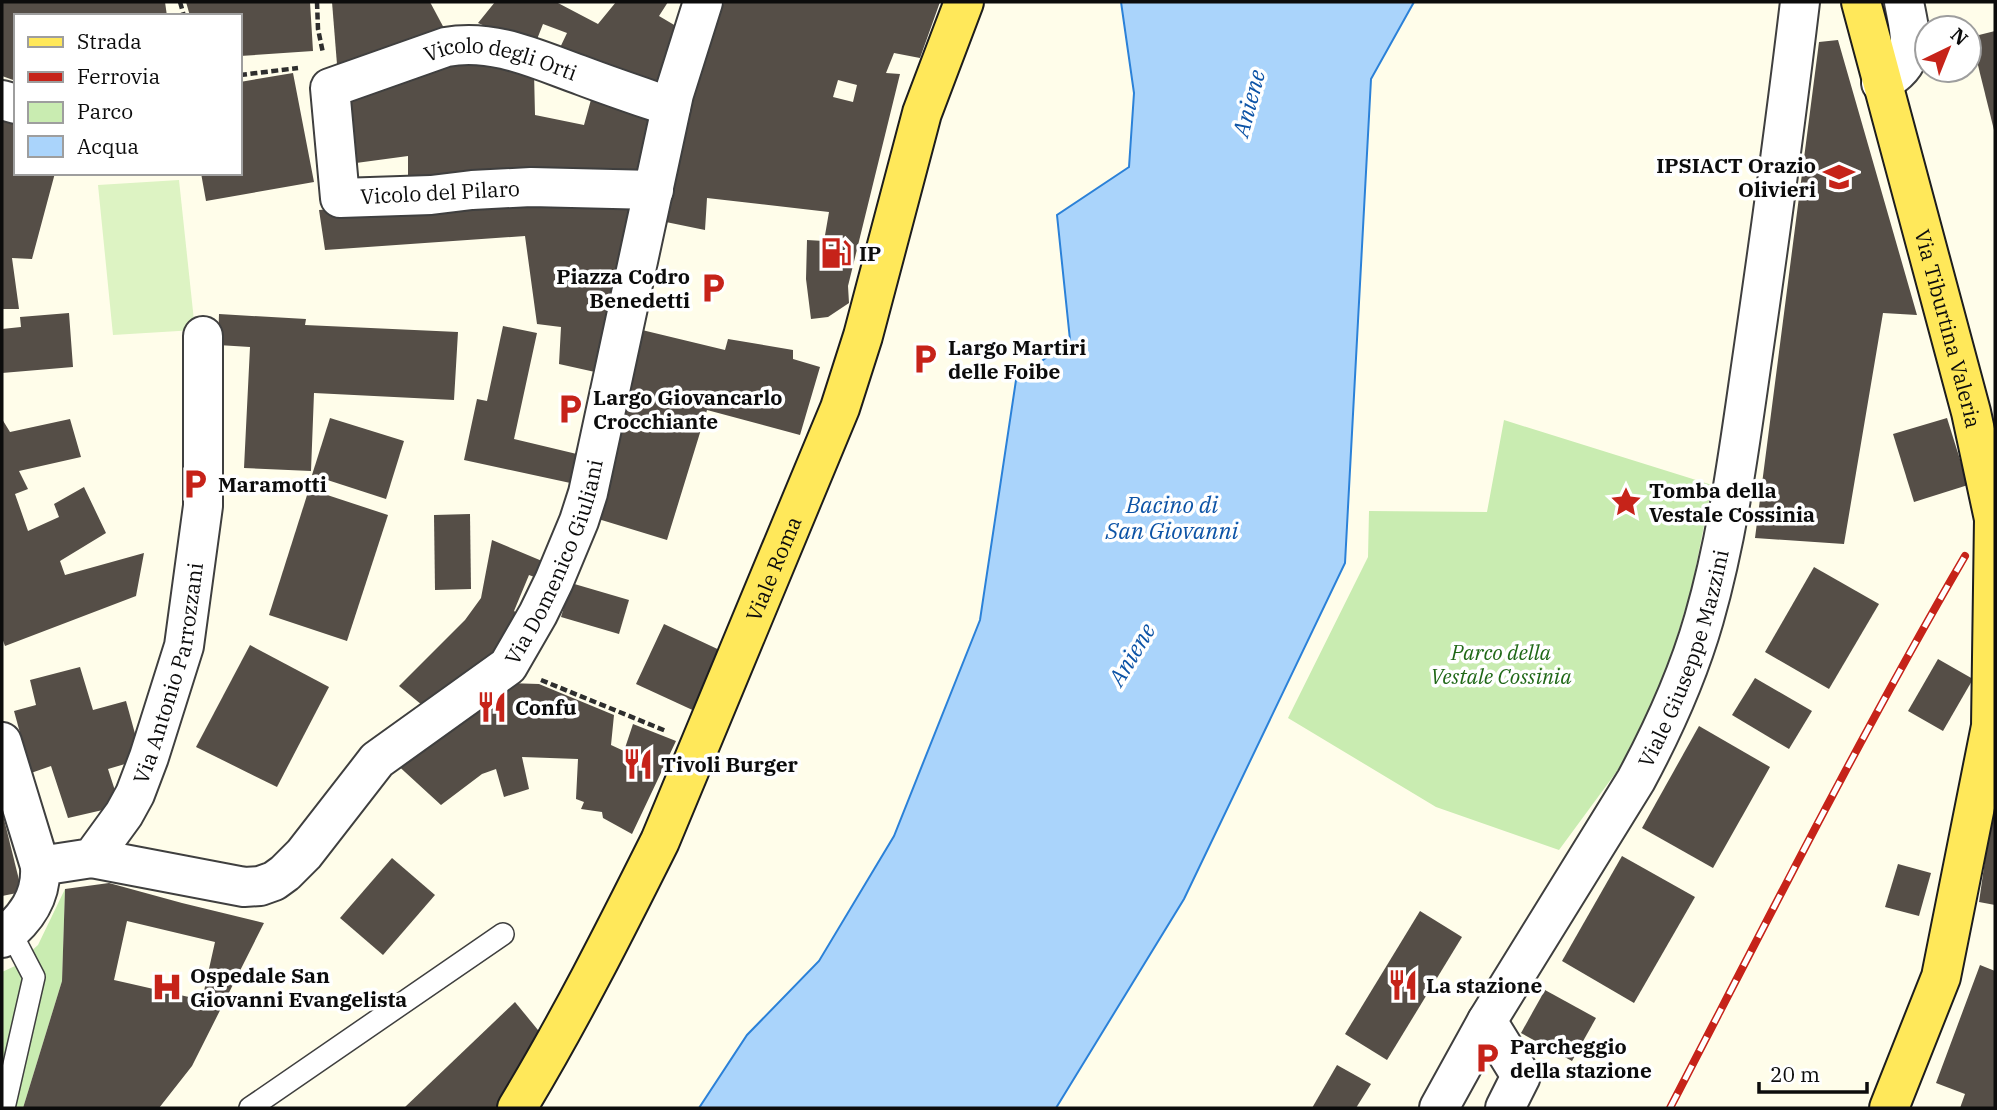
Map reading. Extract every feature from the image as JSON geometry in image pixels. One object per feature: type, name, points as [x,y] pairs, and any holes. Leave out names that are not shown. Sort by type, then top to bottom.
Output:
[{"type":"main road","name":"Viale Roma","points":[[517,1108],[660,841],[840,408],[863,336],[922,113],[964,2]]},
{"type":"main road","name":"Via Tiburtina Valeria","points":[[1861,2],[1971,412],[1994,519],[1994,696],[1991,726],[1941,977],[1889,1108]]},
{"type":"street","name":"Via Domenico Giuliani","points":[[92,858],[244,887],[260,886],[274,881],[304,854],[377,760],[508,666],[554,581],[588,494],[671,107],[703,2]]},
{"type":"street","name":"Viale Giuseppe Mazzini","points":[[1439,1108],[1487,1021],[1619,810],[1654,748],[1677,697],[1704,620],[1734,480],[1781,161],[1800,2]]},
{"type":"street","points":[[1881,83],[1900,71],[1907,59],[1909,33],[1904,2]]},
{"type":"street","name":"Vicolo degli Orti","points":[[327,76],[446,47],[483,45],[518,52],[671,107]]},
{"type":"street","name":"Vicolo del Pilaro","points":[[327,76],[340,198],[431,195],[531,187],[654,190]]},
{"type":"street","name":"Via Antonio Parrozzani","points":[[92,858],[135,794],[184,646],[203,506],[203,336]]},
{"type":"street","points":[[2,742],[40,866],[40,887],[34,900],[28,911],[6,934]]},
{"type":"street","points":[[40,866],[92,858]]},
{"type":"street","points":[[1487,1021],[1521,1076],[1505,1108]]},
{"type":"lane","points":[[4,1108],[34,976],[6,934]]},
{"type":"lane","points":[[250,1108],[503,934]]},
{"type":"path","points":[[242,75],[327,76],[318,29],[317,2]]},
{"type":"path","points":[[508,666],[700,745]]},
{"type":"green space","points":[[179,180],[195,330],[113,335],[98,185]]},
{"type":"green space","name":"Parco della Vestale Cossinia","points":[[1504,420],[1712,485],[1692,587],[1664,679],[1623,763],[1559,850],[1436,807],[1288,718],[1368,557],[1369,511],[1487,512]]},
{"type":"green space","points":[[65,889],[62,981],[23,1108],[2,1108],[2,972],[15,966],[38,945]]},
{"type":"water","name":"Bacino di San Giovanni","points":[[1121,2],[1414,2],[1371,79],[1345,563],[1184,899],[1056,1108],[699,1108],[747,1035],[819,961],[894,836],[980,620],[1016,380],[1070,340],[1057,215],[1129,167],[1134,93]]},
{"type":"building","points":[[2,2],[165,2],[167,14],[14,14],[14,80],[2,76]]},
{"type":"building","points":[[186,2],[310,2],[313,51],[242,56],[242,14],[189,14]]},
{"type":"building","points":[[332,2],[430,2],[445,30],[338,77]]},
{"type":"building","points":[[495,2],[558,2],[598,24],[616,2],[668,2],[659,16],[681,29],[653,91],[557,54],[567,33],[543,24],[534,47],[478,23]]},
{"type":"building","points":[[724,2],[940,2],[920,58],[894,53],[886,73],[900,74],[848,286],[849,303],[828,317],[811,319],[806,279],[807,240],[824,241],[829,212],[707,198],[705,230],[661,221],[675,152]],"holes":[[[838,80],[857,85],[853,102],[833,97]]]},
{"type":"building","points":[[1995,31],[1994,130],[1983,84],[1983,34]]},
{"type":"building","name":"IPSIACT Orazio Olivieri","points":[[1838,40],[1917,315],[1883,313],[1844,544],[1755,538],[1819,42]]},
{"type":"building","points":[[464,60],[534,72],[535,115],[584,125],[592,96],[648,116],[641,176],[464,171],[465,180],[408,185],[408,156],[356,163],[350,97]]},
{"type":"building","points":[[293,73],[314,182],[206,201],[201,175],[242,175],[242,82]]},
{"type":"building","points":[[2,121],[14,124],[14,175],[54,175],[32,259],[12,258],[19,309],[2,309]]},
{"type":"building","points":[[542,194],[634,198],[604,374],[559,364],[561,327],[537,324],[525,236],[325,250],[319,210]]},
{"type":"building","points":[[69,313],[73,367],[2,373],[2,329],[21,327],[20,317]]},
{"type":"building","points":[[219,314],[306,319],[305,325],[458,332],[454,400],[314,393],[311,471],[244,468],[250,347],[218,345]]},
{"type":"building","points":[[503,326],[537,333],[514,439],[581,455],[575,484],[464,460],[477,399],[487,401]]},
{"type":"building","points":[[642,330],[725,350],[728,339],[793,350],[793,359],[820,367],[800,435],[707,410],[667,540],[595,518]]},
{"type":"building","points":[[330,418],[404,441],[386,499],[312,475]]},
{"type":"building","points":[[1947,418],[1968,485],[1914,502],[1893,434]]},
{"type":"building","points":[[2,419],[10,432],[70,419],[81,457],[19,471],[28,489],[15,494],[28,531],[59,517],[54,504],[84,487],[106,533],[60,561],[65,575],[144,553],[136,596],[5,646],[2,638]]},
{"type":"building","points":[[309,489],[388,515],[347,641],[269,615]]},
{"type":"building","points":[[470,514],[471,589],[435,590],[434,515]]},
{"type":"building","points":[[492,540],[542,561],[537,578],[529,575],[514,611],[520,615],[506,640],[428,710],[399,686],[465,620],[481,598]]},
{"type":"building","points":[[1814,567],[1879,604],[1829,689],[1765,652]]},
{"type":"building","points":[[571,583],[629,600],[619,634],[561,617]]},
{"type":"building","points":[[664,624],[726,653],[699,713],[636,684]]},
{"type":"building","points":[[250,645],[329,687],[277,787],[196,747]]},
{"type":"building","points":[[1938,659],[1973,679],[1943,731],[1908,711]]},
{"type":"building","points":[[80,667],[93,710],[126,701],[142,759],[108,769],[120,806],[68,818],[51,766],[31,773],[14,711],[36,705],[30,680]]},
{"type":"building","points":[[1755,678],[1812,711],[1789,749],[1732,715]]},
{"type":"building","points":[[504,683],[539,684],[614,715],[611,745],[624,751],[633,724],[676,741],[632,834],[603,818],[602,812],[581,809],[584,802],[576,799],[578,759],[522,757],[529,789],[504,797],[496,769],[482,774],[441,805],[393,761]]},
{"type":"building","points":[[1699,726],[1770,767],[1713,868],[1642,828]]},
{"type":"building","points":[[1995,797],[1995,905],[1979,902]]},
{"type":"building","points":[[2,811],[22,892],[2,896]]},
{"type":"building","points":[[1622,856],[1695,897],[1634,1003],[1562,961]]},
{"type":"building","points":[[392,858],[435,895],[383,955],[340,918]]},
{"type":"building","points":[[1898,864],[1931,873],[1919,916],[1885,907]]},
{"type":"building","points":[[109,883],[264,923],[192,1066],[159,1108],[23,1108],[62,981],[65,889]],"holes":[[[127,921],[215,942],[202,1000],[114,980]]]},
{"type":"building","name":"La stazione","points":[[1420,911],[1462,937],[1387,1060],[1345,1034]]},
{"type":"building","points":[[1980,965],[1995,971],[1995,1108],[1960,1108],[1965,1094],[1936,1083]]},
{"type":"building","points":[[1545,990],[1596,1018],[1572,1061],[1521,1033]]},
{"type":"building","points":[[515,1002],[547,1041],[509,1108],[404,1108]]},
{"type":"building","points":[[1337,1065],[1371,1084],[1356,1108],[1312,1108]]},
{"type":"railway","points":[[1670,1108],[1851,761],[1965,556]]},
{"type":"place","name":"IPSIACT Orazio Olivieri","points":[[1839,177]]},
{"type":"place","name":"IP","points":[[836,253]]},
{"type":"place","name":"Piazza Codro Benedetti","points":[[713,288]]},
{"type":"place","name":"Largo Martiri delle Foibe","points":[[925,359]]},
{"type":"place","name":"Largo Giovancarlo Crocchiante","points":[[570,409]]},
{"type":"place","name":"Maramotti","points":[[195,484]]},
{"type":"place","name":"Tomba della Vestale Cossinia","points":[[1626,502]]},
{"type":"place","name":"Confu","points":[[492,707]]},
{"type":"place","name":"Tivoli Burger","points":[[638,764]]},
{"type":"place","name":"La stazione","points":[[1403,985]]},
{"type":"place","name":"Ospedale San Giovanni Evangelista","points":[[167,987]]},
{"type":"place","name":"Parcheggio della stazione","points":[[1487,1058]]},
{"type":"water label","name":"Aniene","points":[[1248,103]]},
{"type":"water label","name":"Aniene","points":[[1131,654]]}]
